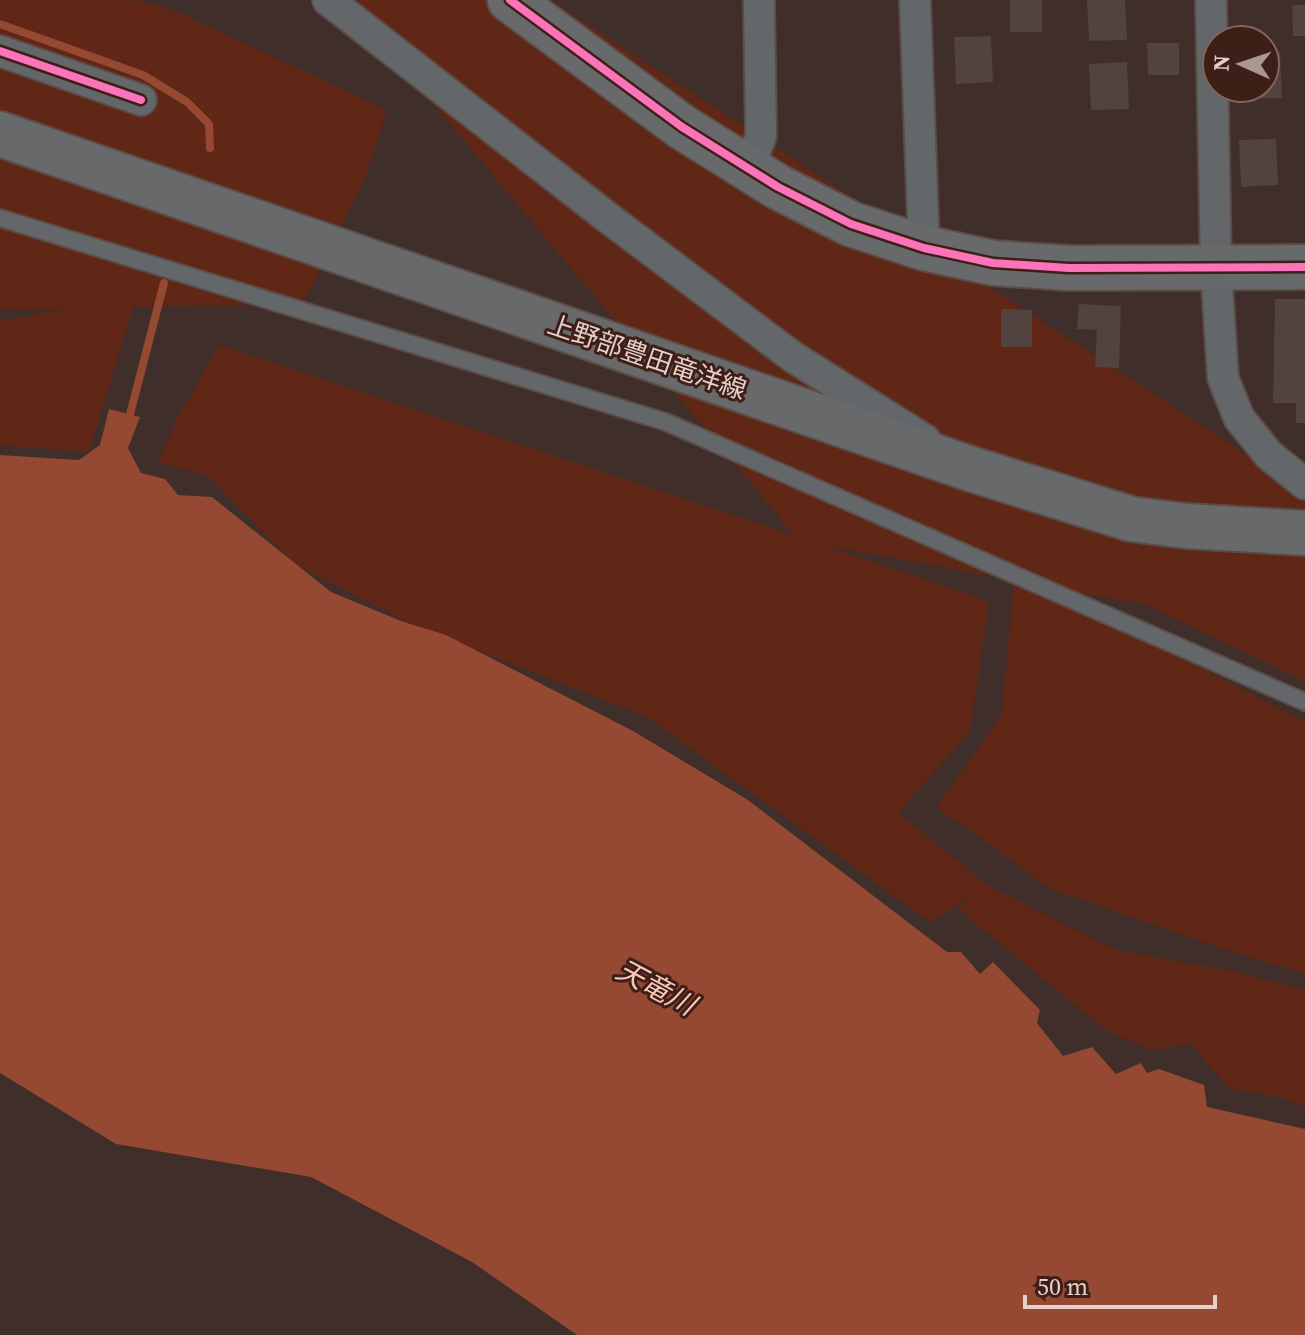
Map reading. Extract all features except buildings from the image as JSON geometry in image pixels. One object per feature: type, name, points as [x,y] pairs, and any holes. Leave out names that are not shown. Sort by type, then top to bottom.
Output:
[{"type":"main road","points":[[510,0],[682,127],[778,187],[851,224],[924,248],[993,263],[1069,268],[1305,267]]},
{"type":"main road","name":"上野部豊田竜洋線","points":[[0,134],[971,469],[1131,519],[1186,526],[1305,533]]},
{"type":"street","points":[[328,0],[793,357],[971,469]]},
{"type":"street","points":[[748,169],[761,136],[759,0]]},
{"type":"street","points":[[915,0],[924,248]]},
{"type":"street","points":[[1211,0],[1216,269],[1223,378],[1239,418],[1269,455],[1305,484]]},
{"type":"street","points":[[0,51],[141,100]]},
{"type":"lane","points":[[0,218],[666,422],[1305,702]]},
{"type":"shaded area","points":[[0,0],[135,0],[171,9],[387,110],[365,178],[303,304],[133,307],[89,452],[0,445],[0,321],[68,309],[0,310]]},
{"type":"shaded area","points":[[338,0],[550,0],[1305,493],[1305,681],[1144,604],[1037,585],[1305,721],[1305,974],[1051,889],[937,807],[1002,714],[1014,580],[822,545],[989,601],[970,731],[898,813],[989,886],[1116,950],[1227,970],[1305,990],[1305,1107],[1278,1097],[1229,1088],[1191,1044],[1152,1050],[1107,1031],[958,909],[976,894],[930,922],[647,717],[414,625],[294,564],[209,476],[158,462],[178,417],[219,345],[794,535],[380,40]]},
{"type":"water","name":"天竜川","points":[[109,409],[140,417],[128,448],[141,473],[165,479],[178,495],[212,497],[331,592],[401,621],[446,635],[633,731],[748,800],[947,952],[961,952],[980,974],[993,962],[1040,1010],[1037,1023],[1063,1056],[1092,1047],[1116,1074],[1141,1063],[1147,1073],[1159,1069],[1204,1085],[1207,1107],[1305,1129],[1305,1335],[577,1335],[472,1262],[311,1177],[116,1144],[0,1073],[0,455],[79,460],[100,445]]},
{"type":"waterway","points":[[0,24],[143,75],[187,102],[209,124],[210,148]]},
{"type":"waterway","points":[[128,422],[164,283]]},
{"type":"cycle path","points":[[510,0],[682,127],[778,187],[851,224],[924,248],[993,263],[1069,268],[1305,267]]},
{"type":"cycle path","points":[[0,51],[141,100]]}]
